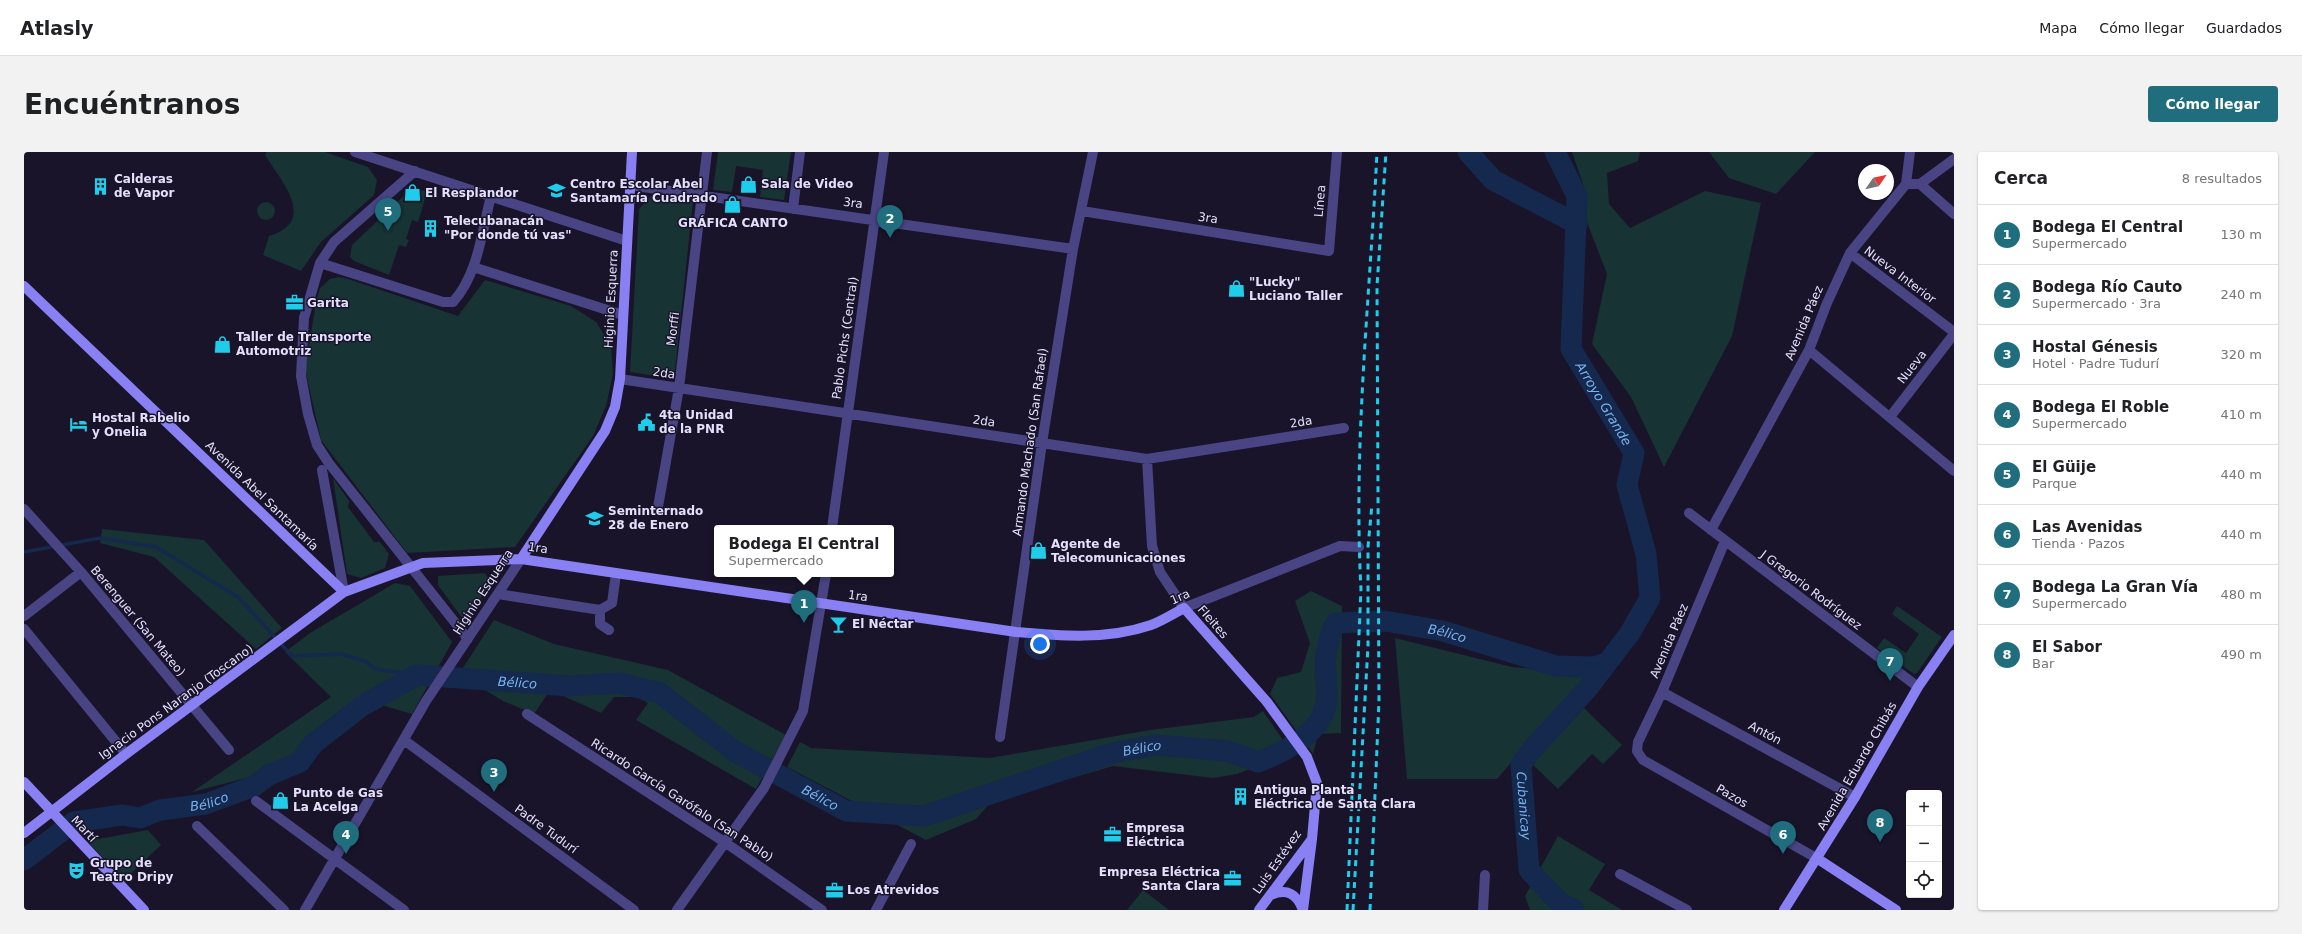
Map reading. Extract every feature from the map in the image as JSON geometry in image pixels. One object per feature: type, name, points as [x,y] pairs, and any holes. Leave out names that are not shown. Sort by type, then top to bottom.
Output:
[{"type":"main road","name":"Higinio Esquerra","points":[[521,559],[605,430],[615,407],[620,379],[632,152]]},
{"type":"main road","name":"Avenida Abel Santamaría","points":[[24,286],[344,592]]},
{"type":"main road","name":"1ra","points":[[344,592],[423,563],[521,559],[1016,632],[1072,636],[1098,635],[1151,625],[1184,608]]},
{"type":"main road","name":"Ignacio Pons Naranjo (Toscano)","points":[[24,833],[54,816],[126,754],[268,651],[344,592]]},
{"type":"main road","name":"Fleites","points":[[1184,608],[1267,702],[1307,758]]},
{"type":"main road","name":"Avenida Eduardo Chibás","points":[[1784,910],[1818,859],[1856,797],[1918,688],[1952,641]]},
{"type":"main road","name":"Luis Estévez","points":[[1259,910],[1312,839],[1317,783],[1307,758]]},
{"type":"main road","name":"Martí","points":[[24,782],[54,816],[144,910]]},
{"type":"main road","points":[[1302,910],[1312,839]]},
{"type":"main road","points":[[1818,859],[1896,910]]},
{"type":"main road","points":[[1271,895],[1281,891],[1290,893],[1298,898],[1302,910]]},
{"type":"street","points":[[355,152],[627,241]]},
{"type":"street","name":"Morffi","points":[[658,507],[679,388],[703,196],[707,152]]},
{"type":"street","points":[[793,209],[800,152]]},
{"type":"street","name":"Pablo Pichs (Central)","points":[[832,525],[884,152]]},
{"type":"street","name":"Armando Machado (San Rafael)","points":[[1000,737],[1042,443],[1073,249],[1093,152]]},
{"type":"street","name":"Línea","points":[[1329,252],[1335,152]]},
{"type":"street","points":[[1910,152],[1906,184],[1920,184],[1954,159]]},
{"type":"street","points":[[415,172],[334,242],[320,263],[304,318],[302,376],[308,414],[317,445],[328,462],[468,639]]},
{"type":"street","name":"Avenida Páez","points":[[1711,530],[1809,350],[1826,303],[1850,253],[1906,184]]},
{"type":"street","points":[[1920,184],[1954,214]]},
{"type":"street","name":"3ra","points":[[630,185],[793,209],[875,219],[1073,249]]},
{"type":"street","points":[[320,263],[443,302],[453,302],[461,293],[473,267],[491,196]]},
{"type":"street","name":"3ra","points":[[1082,211],[1329,252]]},
{"type":"street","name":"Nueva Interior","points":[[1850,253],[1954,333]]},
{"type":"street","points":[[473,267],[623,315]]},
{"type":"street","name":"Nueva","points":[[1890,417],[1954,333]]},
{"type":"street","points":[[1809,350],[1954,470]]},
{"type":"street","name":"2da","points":[[620,379],[1146,459],[1344,428]]},
{"type":"street","name":"Fleites","points":[[1146,459],[1152,546],[1160,572],[1184,608]]},
{"type":"street","points":[[322,470],[344,592]]},
{"type":"street","name":"Berenguer (San Mateo)","points":[[24,509],[74,563],[229,750]]},
{"type":"street","name":"J Gregorio Rodríguez","points":[[1688,513],[1918,688]]},
{"type":"street","name":"Avenida Páez","points":[[1637,751],[1638,742],[1662,692],[1725,541]]},
{"type":"street","name":"1ra","points":[[1184,608],[1340,546],[1359,547]]},
{"type":"street","name":"Higinio Esquerra","points":[[305,910],[426,702],[521,559]]},
{"type":"street","points":[[24,616],[81,572]]},
{"type":"street","points":[[498,594],[600,610],[612,603],[616,574]]},
{"type":"street","points":[[677,910],[764,788],[803,711],[826,577]]},
{"type":"street","points":[[600,610],[600,624],[609,630]]},
{"type":"street","points":[[24,629],[126,754]]},
{"type":"street","name":"Antón","points":[[1662,692],[1856,797]]},
{"type":"street","name":"Ricardo García Garófalo (San Pablo)","points":[[527,714],[726,842],[822,910]]},
{"type":"street","name":"Padre Tudurí","points":[[404,740],[634,910]]},
{"type":"street","name":"Pazos","points":[[1637,751],[1643,760],[1818,859]]},
{"type":"street","points":[[256,801],[404,910]]},
{"type":"street","points":[[197,826],[284,910]]},
{"type":"street","points":[[876,910],[911,844]]},
{"type":"street","points":[[1620,874],[1687,910]]},
{"type":"street","points":[[1483,910],[1485,875]]},
{"type":"green space","points":[[267,152],[325,152],[368,167],[377,180],[374,195],[321,242],[301,271],[263,255],[269,236],[284,229],[291,221],[294,211],[292,200],[287,189],[265,155]]},
{"type":"green space","points":[[718,152],[791,152],[784,200],[760,197],[763,170],[736,166],[732,192],[713,190]]},
{"type":"green space","points":[[1572,152],[1640,152],[1638,161],[1607,173],[1609,204],[1630,228],[1705,191],[1761,203],[1732,336],[1664,467],[1631,397],[1592,344],[1607,274],[1585,217],[1584,187]]},
{"type":"green space","points":[[1709,152],[1815,152],[1776,194],[1729,178]]},
{"type":"green space","points":[[413,187],[427,192],[418,222],[412,220],[406,239],[409,240],[406,247],[399,245],[389,275],[354,261],[350,257],[352,245]]},
{"type":"green space","points":[[651,196],[693,202],[674,379],[630,372],[639,209]]},
{"type":"green space","points":[[266,202],[272,205],[275,211],[272,217],[266,220],[260,217],[257,211],[260,205]]},
{"type":"green space","points":[[339,277],[458,316],[485,280],[571,306],[596,322],[611,346],[613,374],[606,406],[593,436],[515,547],[407,553],[321,440],[305,369],[316,303],[320,288],[330,279]]},
{"type":"green space","points":[[333,478],[349,501],[348,507],[374,542],[380,542],[389,554],[385,568],[361,578],[347,574]]},
{"type":"green space","points":[[102,529],[204,540],[282,628],[256,649],[154,557],[100,543]]},
{"type":"green space","points":[[485,573],[491,583],[465,622],[438,585],[438,576]]},
{"type":"green space","points":[[395,583],[410,586],[452,642],[412,714],[378,704],[350,711],[310,742],[304,752],[283,766],[270,767],[254,776],[192,792],[331,697],[285,652],[310,633]]},
{"type":"green space","points":[[1311,591],[1342,606],[1341,733],[1318,734],[1313,754],[1270,694],[1277,678],[1301,672],[1310,643],[1295,601]]},
{"type":"green space","points":[[1897,606],[1942,637],[1917,673],[1914,674],[1877,648],[1884,638],[1906,653],[1919,634],[1892,614]]},
{"type":"green space","points":[[494,620],[554,644],[668,670],[786,735],[756,789],[636,720],[648,703],[637,697],[614,697],[601,713],[550,690],[534,714],[503,701],[459,674]]},
{"type":"green space","points":[[1395,638],[1512,667],[1587,674],[1497,779],[1407,779]]},
{"type":"green space","points":[[1584,708],[1622,745],[1603,764],[1592,754],[1558,789],[1531,763]]},
{"type":"green space","points":[[1263,711],[1292,753],[1237,774],[1213,778],[1113,766],[991,802],[976,819],[926,840],[787,767],[800,742],[811,748],[990,758],[1150,730],[1254,717]]},
{"type":"green space","points":[[148,830],[161,845],[124,880],[87,841]]},
{"type":"green space","points":[[1558,836],[1605,864],[1589,890],[1622,910],[1530,910],[1525,896]]},
{"type":"green space","points":[[1143,890],[1169,910],[1127,910]]},
{"type":"waterway","name":"Arroyo Grande","points":[[1468,152],[1493,180],[1577,224]]},
{"type":"waterway","name":"Arroyo Grande","points":[[1555,152],[1577,196],[1571,349],[1634,453],[1627,485],[1646,554],[1650,598],[1630,633],[1588,688],[1529,753],[1521,765],[1529,870],[1560,903],[1574,910]]},
{"type":"waterway","points":[[24,552],[100,538],[156,547],[238,597],[292,656],[341,654],[365,661],[375,669],[417,675]]},
{"type":"waterway","name":"Bélico","points":[[24,860],[74,822],[122,815],[140,818],[160,810],[206,804],[254,786],[269,775],[300,762],[313,744],[362,706],[417,675],[569,686],[619,683],[660,693],[736,752],[846,811],[924,816],[1113,753],[1155,745],[1227,751],[1258,762],[1281,752],[1304,738],[1321,719],[1326,707],[1326,655],[1330,635],[1336,623],[1385,621],[1443,631],[1556,666],[1594,667],[1606,663]]},
{"type":"waterway","name":"Cubanicay","points":[[1559,910],[1560,903]]},
{"type":"railway","points":[[1347,910],[1361,589],[1359,480],[1363,370],[1377,152]]},
{"type":"railway","points":[[1370,910],[1379,701],[1377,286],[1386,152]]},
{"type":"railway","points":[[1353,910],[1368,646],[1368,547],[1372,504]]},
{"type":"place","name":"Sala de Video","points":[[748,184]]},
{"type":"place","name":"Calderas de Vapor","points":[[101,186]]},
{"type":"place","name":"Centro Escolar Abel Santamaría Cuadrado","points":[[557,191]]},
{"type":"place","name":"El Resplandor","points":[[412,193]]},
{"type":"place","name":"GRÁFICA CANTO","points":[[733,204]]},
{"type":"place","name":"Telecubanacán \"Por donde tú vas\"","points":[[431,228]]},
{"type":"place","name":"El Güije","points":[[388,231]]},
{"type":"place","name":"Bodega Río Cauto","points":[[890,238]]},
{"type":"place","name":"\"Lucky\" Luciano Taller","points":[[1236,289]]},
{"type":"place","name":"Garita","points":[[294,303]]},
{"type":"place","name":"Taller de Transporte Automotriz","points":[[223,344]]},
{"type":"place","name":"4ta Unidad de la PNR","points":[[646,422]]},
{"type":"place","name":"Hostal Rabelio y Onelia","points":[[79,425]]},
{"type":"place","name":"Seminternado 28 de Enero","points":[[595,518]]},
{"type":"place","name":"Agente de Telecomunicaciones","points":[[1038,551]]},
{"type":"place","name":"Bodega El Central","points":[[804,623]]},
{"type":"place","name":"El Néctar","points":[[839,624]]},
{"type":"place","name":"Bodega La Gran Vía","points":[[1890,681]]},
{"type":"place","name":"Hostal Génesis","points":[[494,792]]},
{"type":"place","name":"Antigua Planta Eléctrica de Santa Clara","points":[[1241,797]]},
{"type":"place","name":"Punto de Gas La Acelga","points":[[280,800]]},
{"type":"place","name":"Empresa Eléctrica","points":[[1113,835]]},
{"type":"place","name":"El Sabor","points":[[1880,842]]},
{"type":"place","name":"Bodega El Roble","points":[[346,854]]},
{"type":"place","name":"Las Avenidas","points":[[1783,854]]},
{"type":"place","name":"Grupo de Teatro Dripy","points":[[77,870]]},
{"type":"place","name":"Empresa Eléctrica Santa Clara","points":[[1233,879]]},
{"type":"place","name":"Los Atrevidos","points":[[834,890]]}]
